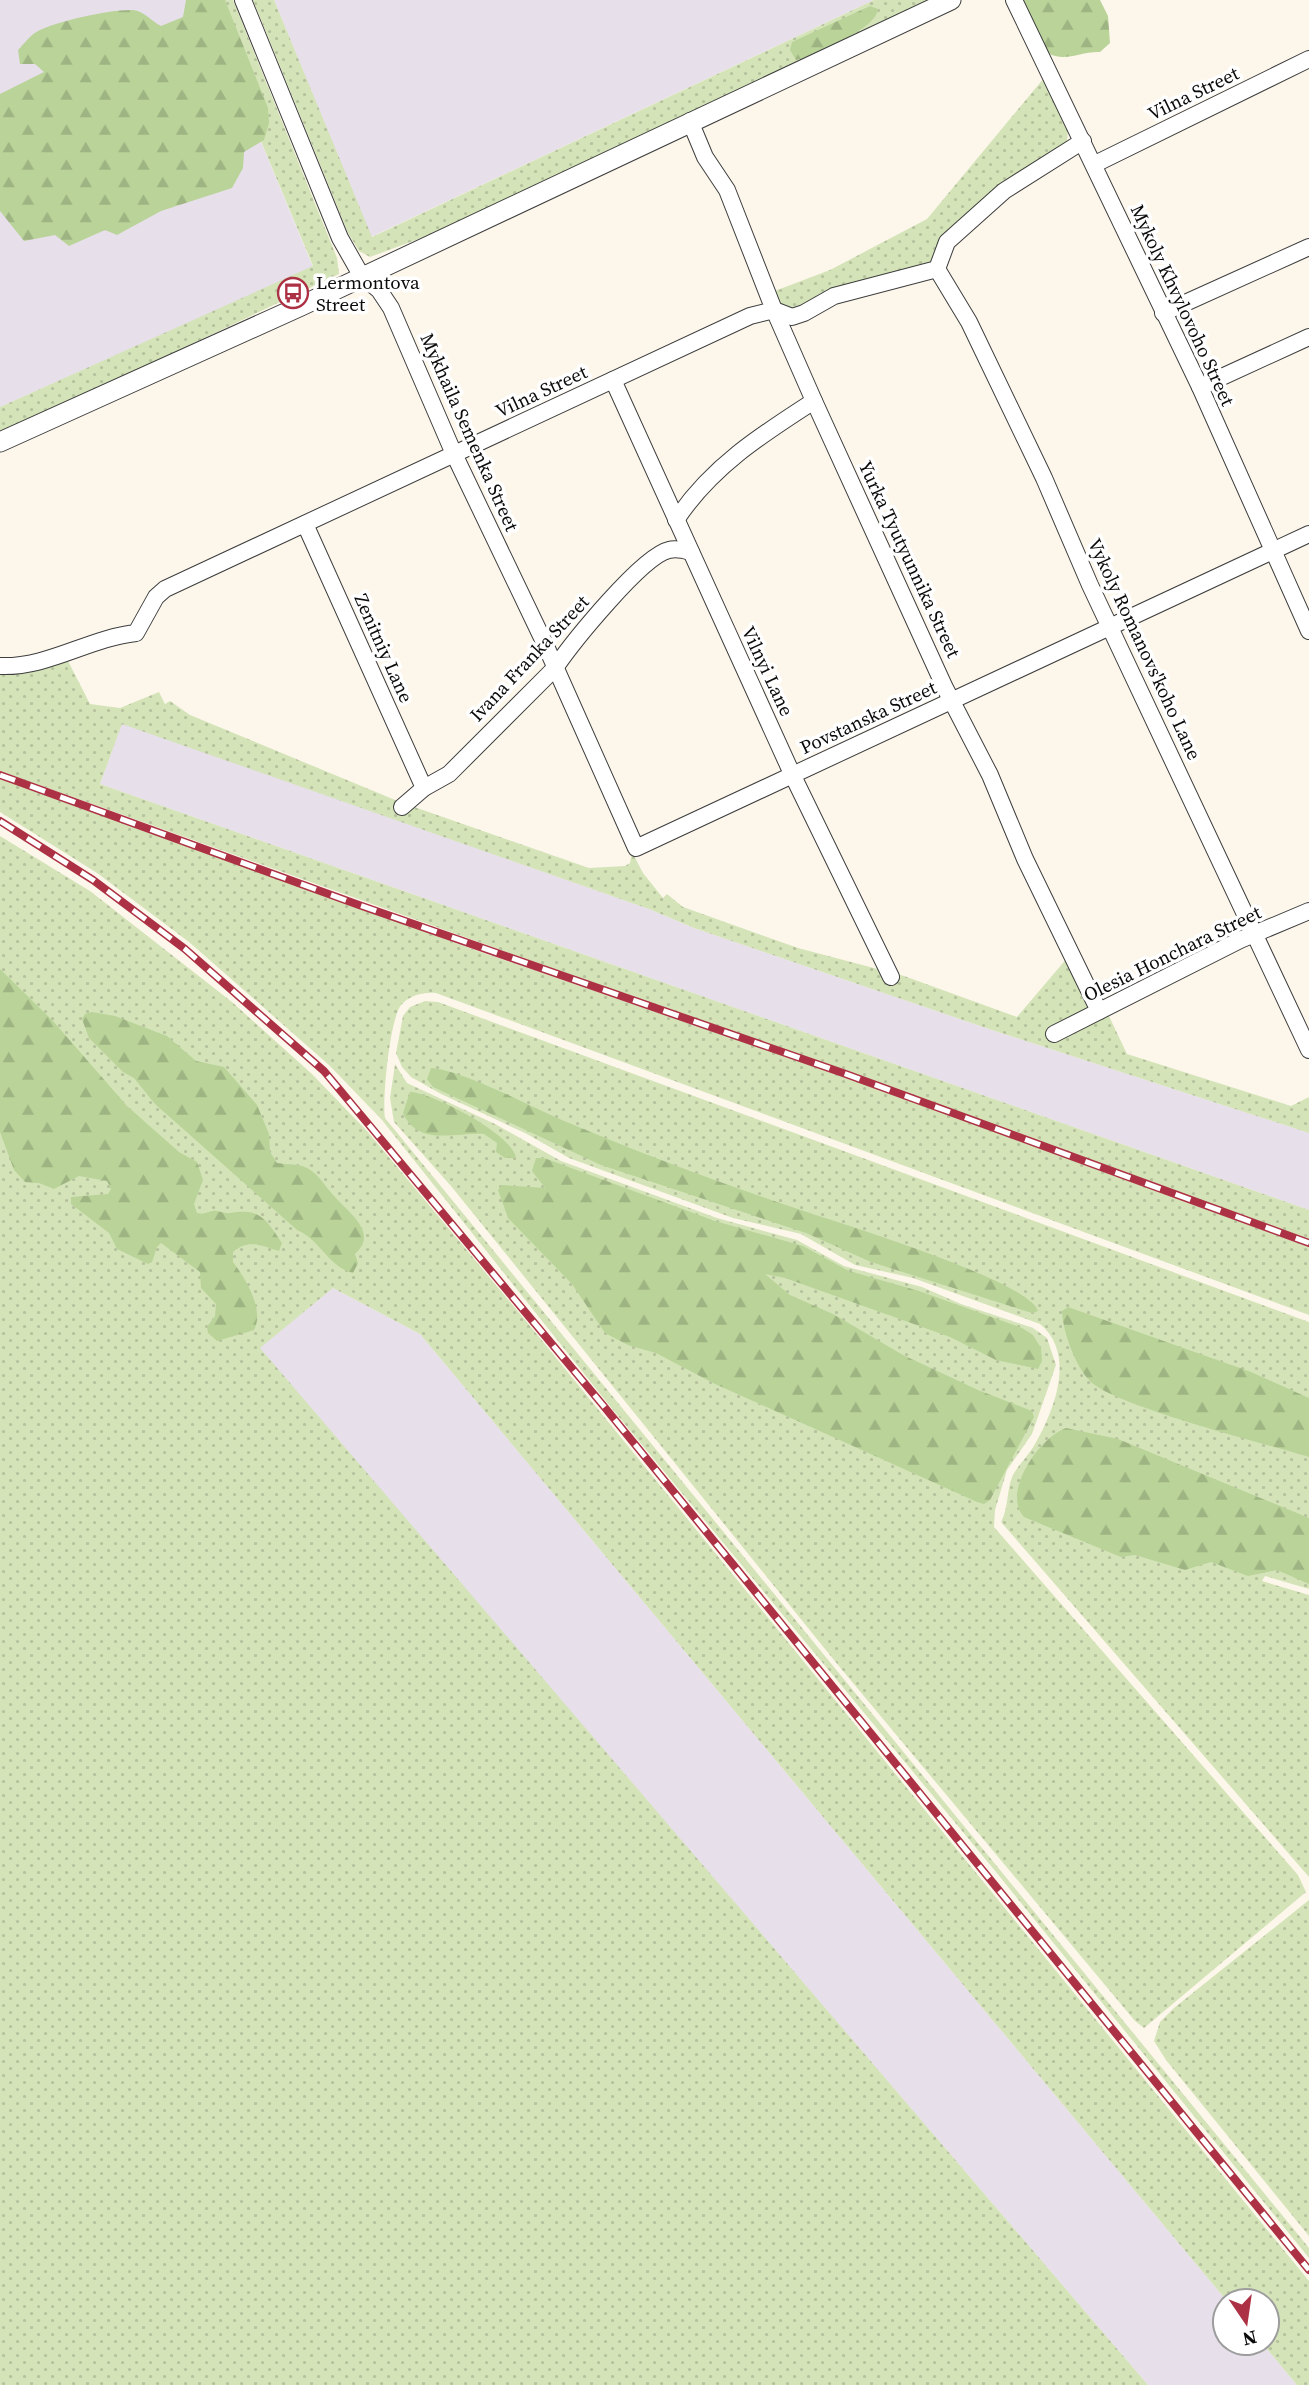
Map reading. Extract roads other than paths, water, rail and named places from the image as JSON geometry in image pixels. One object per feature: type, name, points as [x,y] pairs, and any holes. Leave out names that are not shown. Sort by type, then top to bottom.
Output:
[{"type":"street","name":"Mykhaila Semenka Street","points":[[243,0],[340,238],[362,275],[379,290],[391,308],[454,454],[636,848]]},
{"type":"street","points":[[0,442],[301,306],[951,0]]},
{"type":"street","name":"Mykoly Khvylovoho Street","points":[[1014,0],[1200,387],[1309,631]]},
{"type":"street","name":"Vilna Street","points":[[1095,164],[1309,59]]},
{"type":"street","name":"Yurka Tyutyunnika Street","points":[[690,121],[705,157],[727,190],[774,310],[814,401],[1099,1011]]},
{"type":"street","points":[[937,269],[947,242],[994,199],[1041,165],[1083,141]]},
{"type":"street","points":[[1163,313],[1309,247]]},
{"type":"street","name":"Vilna Street","points":[[0,666],[37,663],[105,637],[136,633],[156,597],[165,589],[750,316],[774,310],[792,317],[834,296],[937,269]]},
{"type":"street","name":"Vykoly Romanovs'koho Lane","points":[[937,269],[969,322],[1044,478],[1110,627],[1309,1050]]},
{"type":"street","points":[[1200,387],[1309,337]]},
{"type":"street","name":"Vilnyi Lane","points":[[613,380],[793,776],[891,977]]},
{"type":"street","points":[[676,520],[701,485],[729,460],[814,401]]},
{"type":"street","name":"Zenitniy Lane","points":[[305,524],[424,788]]},
{"type":"street","name":"Povstanska Street","points":[[636,848],[1309,534]]},
{"type":"street","name":"Ivana Franka Street","points":[[402,807],[424,788],[449,774],[555,668],[620,590],[654,558],[668,550],[691,552]]},
{"type":"street","name":"Olesia Honchara Street","points":[[1054,1034],[1254,935],[1309,911]]},
{"type":"railway","points":[[0,775],[359,905],[843,1073],[1309,1243]]},
{"type":"railway","points":[[0,821],[93,880],[185,949],[324,1071],[602,1404],[1309,2270]]},
{"type":"place","name":"Lermontova Street","points":[[293,293]]}]
